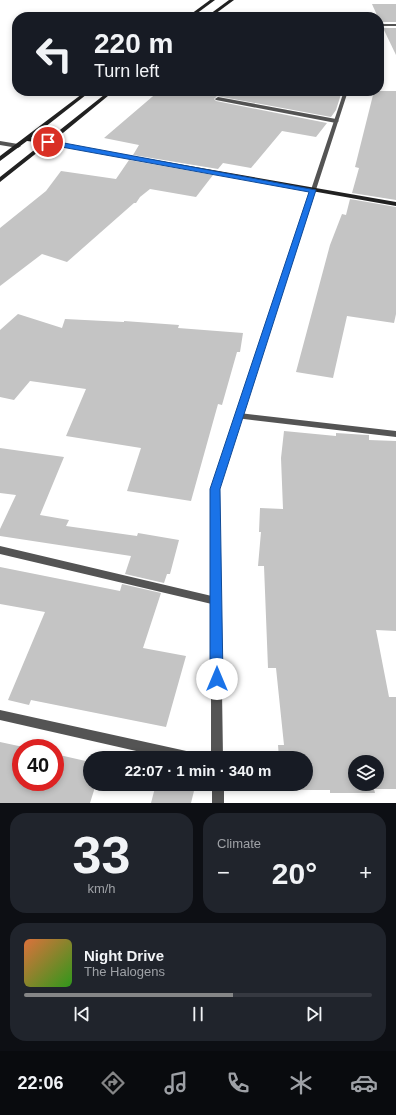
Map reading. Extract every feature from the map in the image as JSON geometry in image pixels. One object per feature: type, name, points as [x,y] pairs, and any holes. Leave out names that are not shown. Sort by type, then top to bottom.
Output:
[{"type":"main road","points":[[196,12],[213,0]]},
{"type":"main road","points":[[215,12],[232,0]]},
{"type":"main road","points":[[0,159],[83,96]]},
{"type":"main road","points":[[0,180],[106,96]]},
{"type":"main road","points":[[27,139],[396,204]]},
{"type":"street","points":[[384,25],[396,25]]},
{"type":"street","points":[[217,751],[215,489],[344,96]]},
{"type":"street","points":[[218,99],[336,121]]},
{"type":"street","points":[[0,143],[18,146]]},
{"type":"street","points":[[239,416],[396,434]]},
{"type":"street","points":[[0,550],[216,601]]},
{"type":"street","points":[[0,715],[160,751]]},
{"type":"street","points":[[218,791],[218,803]]},
{"type":"building","points":[[372,4],[396,4],[396,22],[384,22],[384,12],[376,12]]},
{"type":"building","points":[[384,28],[396,28],[396,55],[384,30]]},
{"type":"building","points":[[384,91],[396,91],[396,200],[352,193],[359,168],[355,167],[373,96],[384,96]]},
{"type":"building","points":[[153,96],[217,96],[214,99],[216,101],[327,123],[316,137],[282,131],[251,168],[223,163],[218,169],[133,155],[139,145],[104,138]]},
{"type":"building","points":[[217,96],[340,96],[336,110],[331,117]]},
{"type":"building","points":[[129,160],[213,175],[196,197],[150,189],[140,197],[136,203],[134,203],[67,262],[42,254],[0,286],[0,228],[46,191],[61,171],[116,179]]},
{"type":"building","points":[[350,199],[396,207],[396,314],[394,323],[347,316],[333,378],[296,372],[330,245],[342,214],[346,215]]},
{"type":"building","points":[[18,314],[62,328],[65,319],[179,325],[178,328],[243,333],[240,352],[237,352],[222,405],[218,404],[191,501],[127,491],[141,448],[66,436],[86,389],[30,381],[14,400],[0,397],[0,330]]},
{"type":"building","points":[[284,431],[336,436],[336,433],[369,435],[369,440],[396,441],[396,631],[376,630],[389,697],[396,697],[396,789],[384,789],[384,755],[348,755],[348,791],[374,791],[375,793],[330,793],[330,790],[313,790],[313,751],[278,751],[278,745],[284,745],[276,668],[268,668],[264,566],[258,566],[261,532],[259,532],[260,508],[283,509],[281,458]]},
{"type":"building","points":[[0,448],[64,457],[40,515],[69,520],[66,526],[137,536],[138,533],[179,540],[170,574],[167,574],[164,583],[125,574],[131,556],[0,536],[0,529],[16,495],[0,493]]},
{"type":"building","points":[[0,567],[120,591],[122,584],[161,593],[143,648],[186,656],[166,727],[31,700],[29,705],[8,700],[45,612],[0,604]]},
{"type":"building","points":[[0,742],[12,745],[12,791],[64,791],[64,756],[83,760],[83,791],[94,791],[90,803],[0,803]]},
{"type":"building","points":[[154,791],[194,791],[191,803],[151,803]]},
{"type":"route","points":[[48,142],[84,150],[313,190],[215,489],[217,679]]}]
